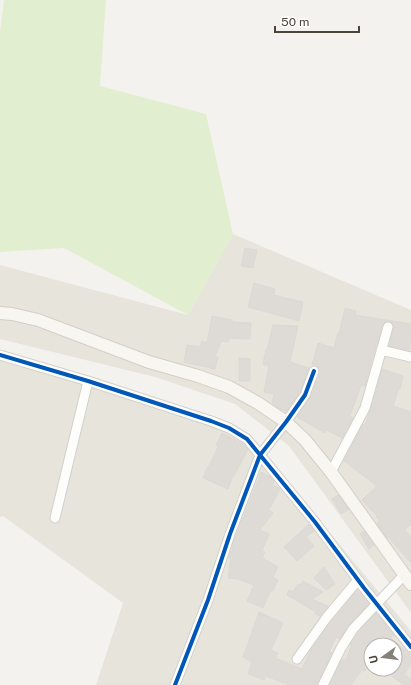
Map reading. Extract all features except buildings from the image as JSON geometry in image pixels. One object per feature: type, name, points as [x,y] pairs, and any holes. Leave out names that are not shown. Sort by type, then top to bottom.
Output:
[{"type":"main road","points":[[0,313],[38,320],[149,362],[198,376],[229,387],[258,402],[286,422],[305,440],[331,472],[408,579]]},
{"type":"street","points":[[331,472],[365,408],[388,327]]},
{"type":"street","points":[[381,350],[411,357]]},
{"type":"street","points":[[0,355],[88,381],[211,421],[229,428],[247,439],[262,452],[358,580],[411,646]]},
{"type":"street","points":[[175,685],[208,600],[230,534],[262,452],[305,395],[314,371]]},
{"type":"street","points":[[55,518],[88,381]]},
{"type":"street","points":[[323,685],[341,648],[353,629],[377,603],[408,579]]},
{"type":"street","points":[[297,659],[327,617],[358,580]]},
{"type":"shaded area","points":[[233,234],[411,310],[411,613],[289,446],[235,404],[155,377],[0,339],[0,265],[188,315]]},
{"type":"shaded area","points":[[0,357],[214,417],[258,446],[411,631],[411,685],[96,685],[123,603],[3,516],[0,517]]},
{"type":"green space","points":[[4,0],[106,0],[100,86],[206,114],[233,234],[188,315],[64,248],[0,252],[0,32]]},
{"type":"cycle path","points":[[0,355],[88,381],[211,421],[229,428],[247,439],[315,522],[364,588],[411,647]]},
{"type":"cycle path","points":[[175,685],[208,600],[230,534],[260,455],[305,395],[314,371]]}]
